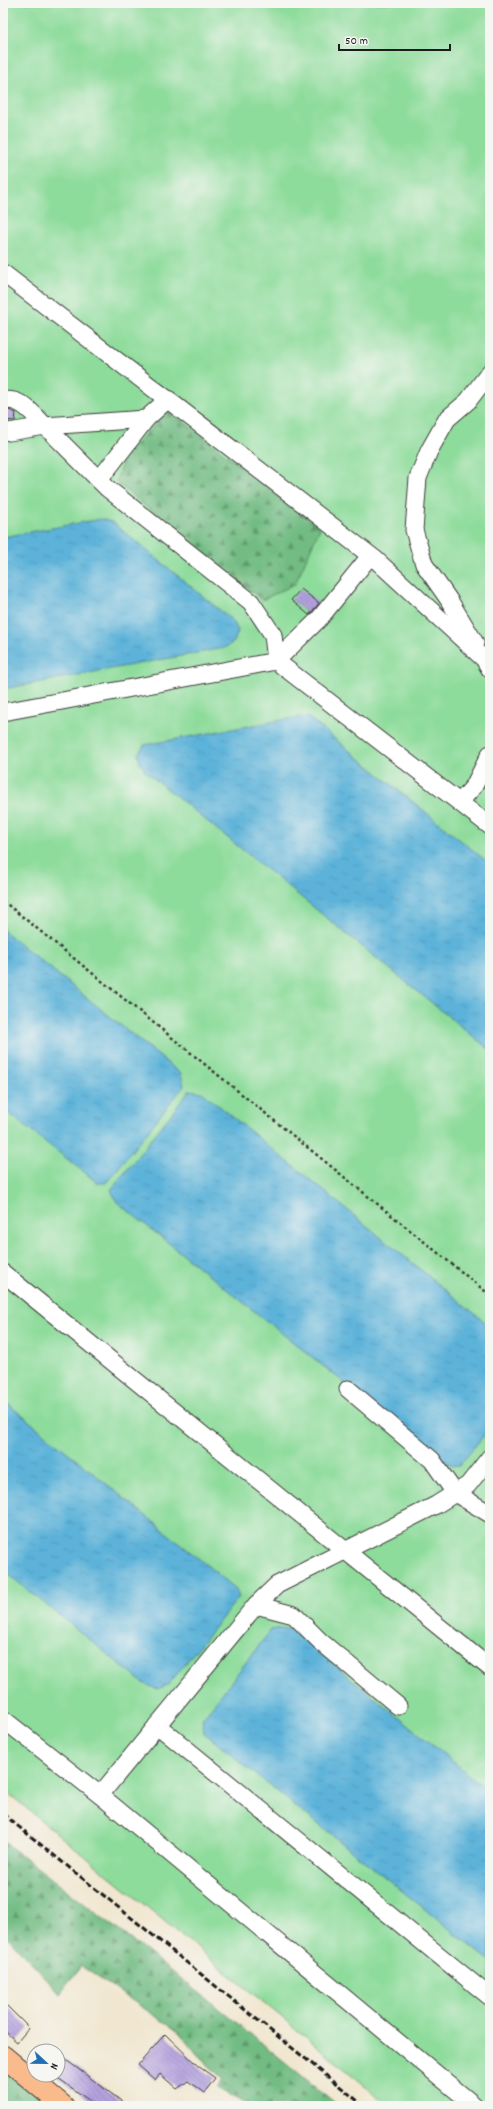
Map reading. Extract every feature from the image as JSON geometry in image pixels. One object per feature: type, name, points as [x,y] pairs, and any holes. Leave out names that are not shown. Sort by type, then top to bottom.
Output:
[{"type":"main road","points":[[3,2056],[63,2106]]},
{"type":"lane","points":[[3,273],[370,556],[487,664]]},
{"type":"lane","points":[[487,664],[449,600],[424,564],[414,530],[418,478],[429,451],[447,419],[468,401],[490,372]]},
{"type":"lane","points":[[3,401],[9,400],[20,403],[99,480],[251,602],[273,635],[276,661],[490,826]]},
{"type":"lane","points":[[99,480],[146,419],[168,400]]},
{"type":"lane","points":[[3,430],[9,432],[45,426],[146,419]]},
{"type":"lane","points":[[3,712],[276,661],[319,619],[370,556]]},
{"type":"lane","points":[[460,802],[474,786],[490,754]]},
{"type":"lane","points":[[3,1272],[490,1668]]},
{"type":"lane","points":[[348,1389],[432,1460],[455,1493],[490,1514]]},
{"type":"lane","points":[[100,1795],[256,1605],[277,1585],[455,1493],[468,1485],[490,1457]]},
{"type":"lane","points":[[256,1605],[294,1615],[320,1642],[398,1706]]},
{"type":"lane","points":[[3,1719],[100,1795],[475,2106]]},
{"type":"lane","points":[[157,1725],[490,1997]]},
{"type":"path","points":[[3,901],[490,1295]]},
{"type":"green space","points":[[3,3],[490,3],[490,2106],[390,2106],[3,1789]]},
{"type":"green space","points":[[168,410],[320,528],[295,584],[262,600],[116,482],[124,457]]},
{"type":"green space","points":[[3,1841],[210,2001],[339,2106],[249,2106],[217,2088],[223,2079],[198,2055],[179,2032],[81,1966],[60,1994],[3,1932]]},
{"type":"green space","points":[[3,2058],[26,2077],[26,2083],[33,2083],[61,2106],[3,2106]]},
{"type":"water","points":[[101,519],[112,522],[233,621],[238,631],[234,642],[224,648],[3,689],[3,537]]},
{"type":"water","points":[[298,717],[309,718],[490,864],[490,1050],[145,771],[140,763],[138,754],[144,745]]},
{"type":"water","points":[[3,930],[181,1074],[184,1086],[106,1183],[98,1183],[3,1109]]},
{"type":"water","points":[[190,1090],[202,1092],[490,1326],[490,1428],[459,1466],[445,1463],[117,1202],[111,1190]]},
{"type":"water","points":[[3,1400],[235,1588],[239,1597],[168,1685],[157,1689],[143,1683],[3,1570]]},
{"type":"water","points":[[283,1628],[292,1630],[490,1792],[490,1961],[204,1733],[202,1719],[271,1630]]},
{"type":"building","points":[[9,410],[16,413],[15,421],[3,420],[3,411]]},
{"type":"building","points":[[301,589],[319,603],[309,615],[291,600]]},
{"type":"building","points":[[3,2002],[29,2028],[17,2042],[3,2030]]},
{"type":"building","points":[[165,2034],[198,2066],[215,2078],[204,2093],[188,2081],[177,2089],[160,2074],[155,2080],[138,2065]]},
{"type":"building","points":[[66,2060],[128,2106],[97,2106],[65,2083]]},
{"type":"railway","points":[[3,1814],[364,2106]]}]
